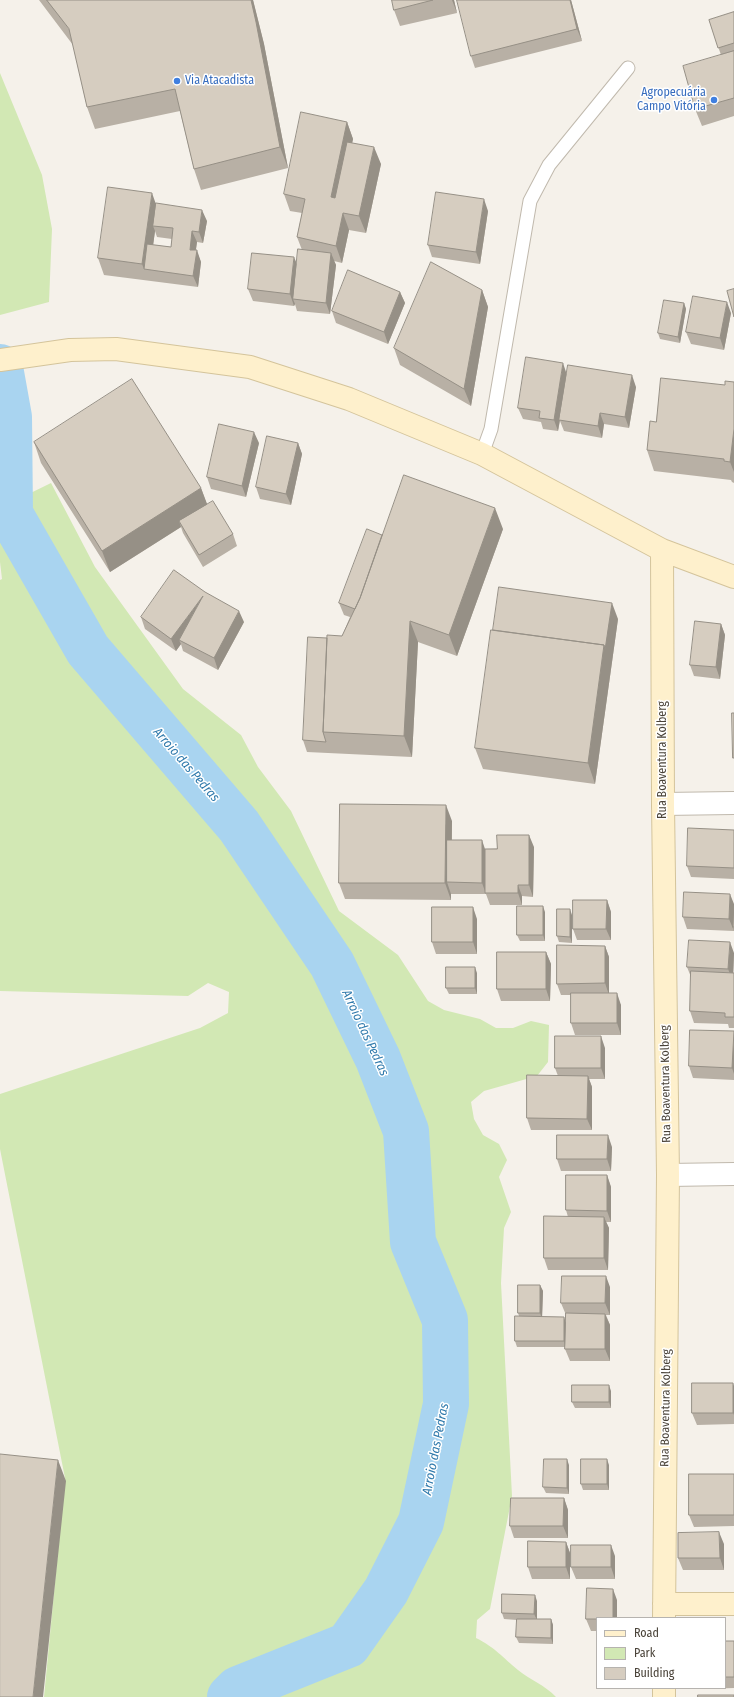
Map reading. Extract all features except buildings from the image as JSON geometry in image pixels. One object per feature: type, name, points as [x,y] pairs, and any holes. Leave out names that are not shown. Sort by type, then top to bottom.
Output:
[{"type":"street","points":[[0,360],[40,353],[84,349],[116,350],[250,367],[349,399],[482,454],[662,550],[734,576]]},
{"type":"street","name":"Rua Boaventura Kolberg","points":[[662,550],[662,804],[668,1175],[664,1611]]},
{"type":"street","points":[[662,804],[734,803]]},
{"type":"street","points":[[668,1175],[734,1174]]},
{"type":"street","points":[[664,1611],[734,1604]]},
{"type":"lane","points":[[482,454],[491,428],[530,201],[549,165],[628,68]]},
{"type":"green space","points":[[0,73],[42,175],[52,229],[49,302],[0,315]]},
{"type":"green space","points":[[51,483],[95,567],[183,689],[241,735],[258,767],[291,811],[339,911],[398,955],[428,1001],[444,1010],[480,1019],[496,1028],[513,1028],[531,1021],[549,1025],[548,1062],[537,1076],[484,1091],[471,1102],[474,1119],[483,1135],[499,1144],[507,1160],[499,1177],[511,1212],[504,1228],[501,1283],[512,1496],[490,1609],[477,1620],[476,1638],[494,1649],[527,1677],[547,1689],[556,1697],[44,1697],[65,1478],[0,1149],[0,1094],[200,1028],[228,1013],[229,992],[208,983],[188,996],[0,991],[0,580],[2,579],[0,562],[0,508]]},
{"type":"waterway","name":"Arroio das Pedras","points":[[0,367],[9,417],[10,514],[88,650],[239,826],[332,964],[378,1059],[406,1131],[413,1242],[445,1320],[446,1404],[421,1522],[386,1591],[348,1645],[238,1689],[230,1697]]},
{"type":"place","name":"Via Atacadista","points":[[177,81]]},
{"type":"place","name":"Agropecuária Campo Vitória","points":[[714,100]]}]
